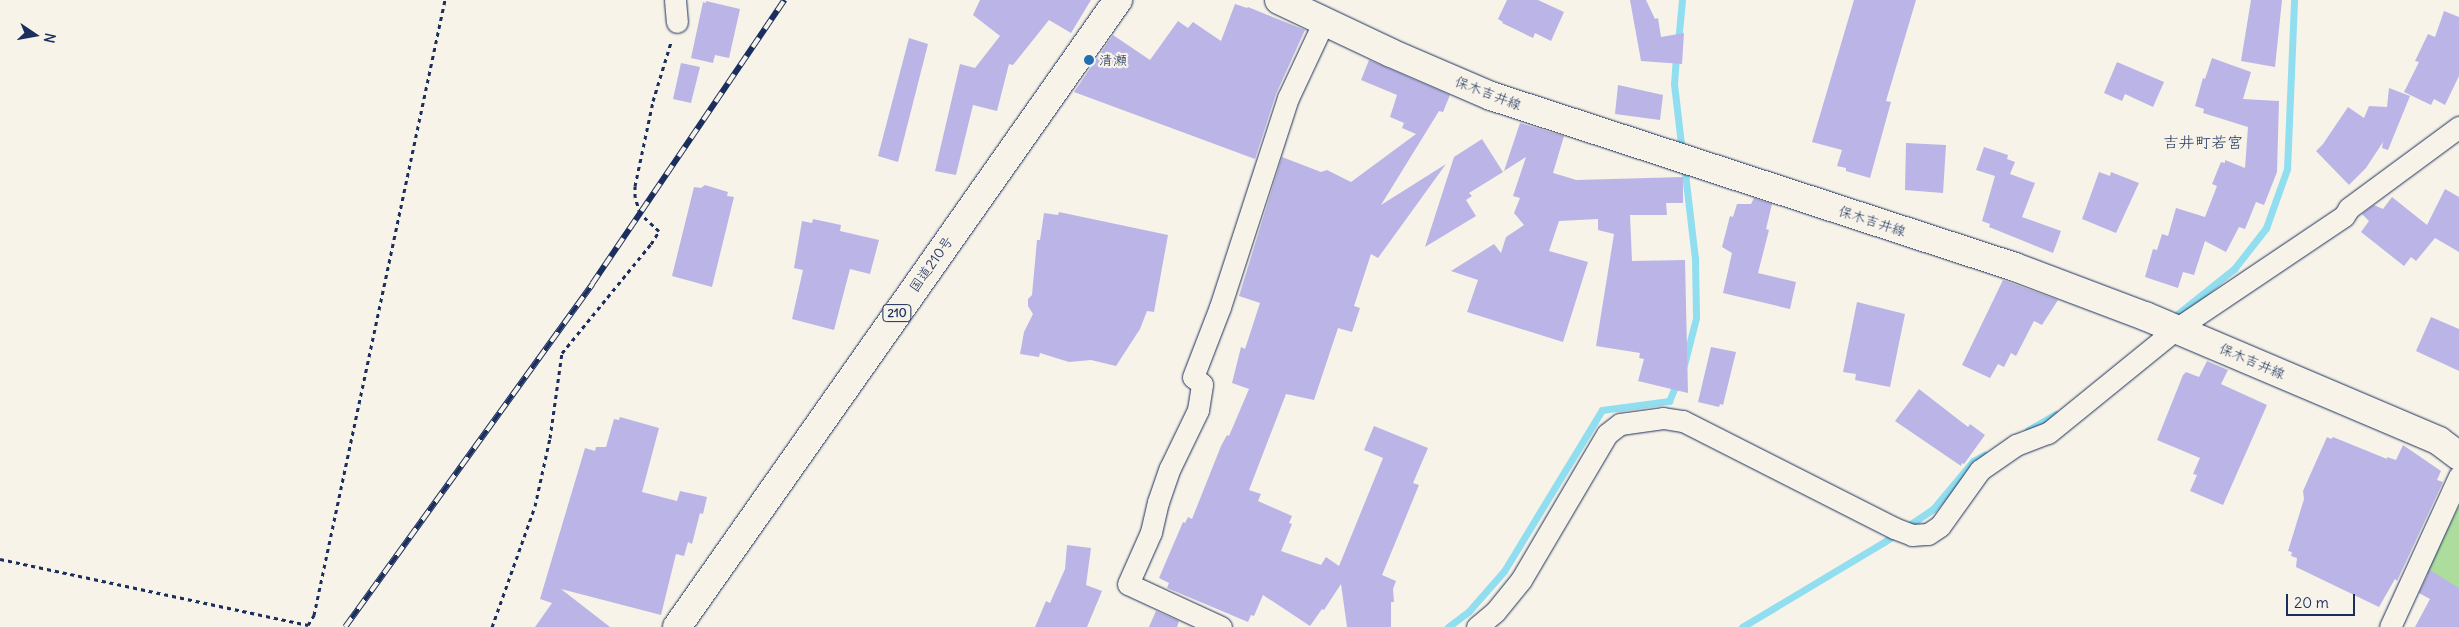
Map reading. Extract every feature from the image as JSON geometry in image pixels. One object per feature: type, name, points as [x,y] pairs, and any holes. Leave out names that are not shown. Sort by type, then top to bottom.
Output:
[{"type":"main road","name":"国道210号","points":[[677,627],[1118,0]]},
{"type":"main road","name":"保木吉井線","points":[[1280,0],[1491,96],[1673,157],[2015,267],[2145,316],[2440,441],[2459,456]]},
{"type":"street","points":[[675,0],[678,22]]},
{"type":"street","points":[[1221,627],[1128,584],[1152,532],[1158,502],[1170,468],[1198,410],[1202,384],[1192,377],[1220,307],[1288,98],[1324,21]]},
{"type":"street","points":[[1477,627],[1495,612],[1521,580],[1607,434],[1620,424],[1663,418],[1683,421],[1903,532],[1928,534],[1940,526],[1980,470],[2016,445],[2048,433],[2176,329],[2344,216],[2349,208],[2459,128]]},
{"type":"street","points":[[2390,627],[2459,476]]},
{"type":"path","points":[[0,559],[308,626],[314,615],[445,0]]},
{"type":"path","points":[[492,627],[534,506],[550,438],[562,353],[651,244],[659,231],[640,213],[635,197],[635,186],[653,101],[678,22]]},
{"type":"green space","points":[[2459,506],[2459,590],[2426,573]]},
{"type":"building","points":[[980,0],[1091,0],[1071,33],[1049,20],[1013,65],[1009,64],[997,111],[973,105],[956,175],[935,171],[960,64],[975,68],[1000,36],[973,15]]},
{"type":"building","points":[[1507,0],[1538,0],[1564,12],[1551,41],[1535,33],[1533,38],[1502,23],[1498,19]]},
{"type":"building","points":[[1630,0],[1646,0],[1655,19],[1658,18],[1661,37],[1684,33],[1682,64],[1641,61]]},
{"type":"building","points":[[1854,0],[1916,0],[1886,101],[1891,102],[1870,178],[1846,171],[1846,168],[1837,166],[1842,150],[1812,142]]},
{"type":"building","points":[[2251,0],[2282,0],[2275,67],[2241,61]]},
{"type":"building","points":[[706,1],[740,9],[729,58],[715,55],[713,63],[691,58],[703,2],[706,3]]},
{"type":"building","points":[[1235,4],[1248,7],[1305,30],[1276,94],[1255,159],[1074,92],[1113,35],[1150,60],[1178,21],[1188,28],[1193,22],[1221,41]]},
{"type":"building","points":[[2444,11],[2459,17],[2459,76],[2445,105],[2434,99],[2431,105],[2404,92],[2419,62],[2415,61],[2428,34],[2435,37]]},
{"type":"building","points":[[909,38],[928,44],[898,162],[878,156]]},
{"type":"building","points":[[2212,58],[2251,72],[2243,99],[2279,101],[2277,172],[2264,205],[2256,202],[2245,229],[2239,227],[2226,252],[2205,241],[2194,275],[2183,272],[2178,288],[2145,277],[2153,249],[2157,250],[2162,234],[2168,236],[2176,208],[2205,217],[2217,186],[2212,184],[2221,162],[2225,163],[2225,160],[2245,168],[2248,127],[2203,113],[2204,109],[2195,106],[2203,78],[2205,79]]},
{"type":"building","points":[[1369,60],[1450,95],[1443,112],[1439,111],[1381,205],[1446,164],[1378,258],[1371,254],[1354,306],[1360,308],[1352,332],[1338,328],[1314,400],[1286,394],[1249,490],[1261,494],[1258,501],[1292,516],[1289,523],[1292,524],[1281,551],[1321,565],[1326,557],[1339,566],[1383,458],[1364,450],[1374,426],[1428,448],[1413,483],[1419,485],[1382,575],[1396,581],[1393,589],[1394,602],[1391,602],[1391,627],[1347,627],[1341,584],[1324,610],[1322,609],[1310,626],[1263,595],[1254,616],[1251,615],[1248,622],[1167,588],[1169,583],[1159,578],[1183,522],[1185,523],[1188,517],[1192,519],[1221,446],[1227,435],[1229,436],[1249,389],[1232,383],[1241,347],[1245,349],[1260,303],[1239,296],[1282,157],[1321,172],[1327,170],[1351,182],[1416,134],[1402,128],[1404,123],[1390,117],[1397,95],[1361,80]]},
{"type":"building","points":[[2117,62],[2164,82],[2153,107],[2125,94],[2122,101],[2104,93]]},
{"type":"building","points":[[681,63],[700,67],[691,103],[673,99]]},
{"type":"building","points":[[1618,85],[1663,95],[1660,120],[1615,114]]},
{"type":"building","points":[[2389,88],[2410,96],[2388,150],[2382,148],[2383,142],[2366,168],[2349,185],[2316,151],[2323,144],[2348,107],[2364,118],[2369,106],[2387,107]]},
{"type":"building","points":[[1520,123],[1564,136],[1553,173],[1576,180],[1683,177],[1683,203],[1666,203],[1667,215],[1630,215],[1632,261],[1685,260],[1688,393],[1638,381],[1644,359],[1639,358],[1640,353],[1596,346],[1614,234],[1598,230],[1598,219],[1559,221],[1549,251],[1588,262],[1563,342],[1467,312],[1478,280],[1451,271],[1494,244],[1501,253],[1506,237],[1524,225],[1514,213],[1520,198],[1513,196],[1526,157],[1504,171]]},
{"type":"building","points":[[1482,139],[1503,172],[1469,193],[1472,196],[1466,200],[1476,216],[1425,247],[1454,157]]},
{"type":"building","points":[[1906,143],[1946,145],[1943,193],[1905,190]]},
{"type":"building","points":[[1984,147],[2008,155],[2007,159],[2015,162],[2010,174],[2035,183],[2022,217],[2061,231],[2053,253],[1989,227],[1990,224],[1982,221],[1995,176],[1976,170]]},
{"type":"building","points":[[2099,172],[2110,176],[2111,172],[2139,183],[2116,233],[2082,219]]},
{"type":"building","points":[[705,185],[728,192],[727,196],[734,197],[712,287],[672,276],[694,187],[701,188]]},
{"type":"building","points":[[2445,189],[2459,197],[2459,252],[2435,238],[2416,261],[2411,257],[2404,266],[2361,232],[2369,221],[2362,214],[2374,205],[2383,209],[2392,197],[2427,225]]},
{"type":"building","points":[[1754,198],[1772,204],[1766,229],[1769,230],[1758,273],[1796,282],[1790,309],[1723,293],[1732,253],[1722,247],[1730,216],[1733,217],[1737,204],[1751,204]]},
{"type":"building","points":[[1059,212],[1168,235],[1154,312],[1147,311],[1140,329],[1116,366],[1091,360],[1069,362],[1040,353],[1039,357],[1020,354],[1024,332],[1033,314],[1028,306],[1028,299],[1032,295],[1037,240],[1040,240],[1044,213],[1058,215]]},
{"type":"building","points":[[813,219],[841,225],[840,231],[879,240],[870,274],[850,269],[834,330],[792,319],[803,270],[794,268],[802,221],[812,223]]},
{"type":"building","points":[[2003,280],[2058,300],[2042,325],[2034,321],[2016,356],[2011,353],[2004,367],[1998,364],[1990,378],[1962,365]]},
{"type":"building","points":[[1857,302],[1905,314],[1890,387],[1855,380],[1856,374],[1843,372]]},
{"type":"building","points":[[2431,317],[2459,329],[2459,371],[2416,351]]},
{"type":"building","points":[[1711,347],[1736,352],[1723,405],[1720,404],[1719,407],[1698,402]]},
{"type":"building","points":[[2207,361],[2228,370],[2221,384],[2267,405],[2223,505],[2190,491],[2197,475],[2193,474],[2200,458],[2157,440],[2183,375],[2186,372],[2199,377]]},
{"type":"building","points":[[1919,389],[1968,427],[1970,424],[1985,435],[1961,466],[1895,421]]},
{"type":"building","points":[[620,417],[659,428],[642,492],[677,501],[680,491],[707,497],[703,514],[700,513],[692,544],[688,542],[684,556],[676,554],[661,615],[561,589],[610,627],[535,627],[552,603],[540,599],[585,448],[595,451],[596,447],[606,447],[614,419],[619,420]]},
{"type":"building","points":[[2327,437],[2331,439],[2333,437],[2387,459],[2387,457],[2396,460],[2403,445],[2441,471],[2437,480],[2443,482],[2397,581],[2395,579],[2379,607],[2296,567],[2297,558],[2291,556],[2292,552],[2288,551],[2304,499],[2303,491]]},
{"type":"building","points":[[1067,545],[1091,548],[1086,585],[1102,591],[1087,627],[1035,627],[1046,601],[1050,603],[1065,569]]},
{"type":"building","points":[[2430,570],[2459,588],[2459,627],[2415,627],[2430,599],[2419,593]]},
{"type":"building","points":[[1156,611],[1179,621],[1177,627],[1149,627]]},
{"type":"waterway","points":[[1678,43],[1682,0]]},
{"type":"waterway","points":[[2170,320],[2234,269],[2266,228],[2287,169],[2294,0]]},
{"type":"waterway","points":[[1676,56],[1674,84],[1682,152]]},
{"type":"waterway","points":[[1684,165],[1695,259],[1696,318],[1684,365]]},
{"type":"waterway","points":[[1448,627],[1469,611],[1504,571],[1602,410],[1669,401],[1677,382]]},
{"type":"waterway","points":[[2028,430],[2056,414]]},
{"type":"waterway","points":[[1742,627],[1884,542],[1933,509],[1973,461],[1984,455]]},
{"type":"railway","points":[[345,627],[592,284],[784,0]]},
{"type":"place","name":"清瀬","points":[[1089,60]]},
{"type":"district","name":"吉井町若宮","points":[[2203,142]]}]
